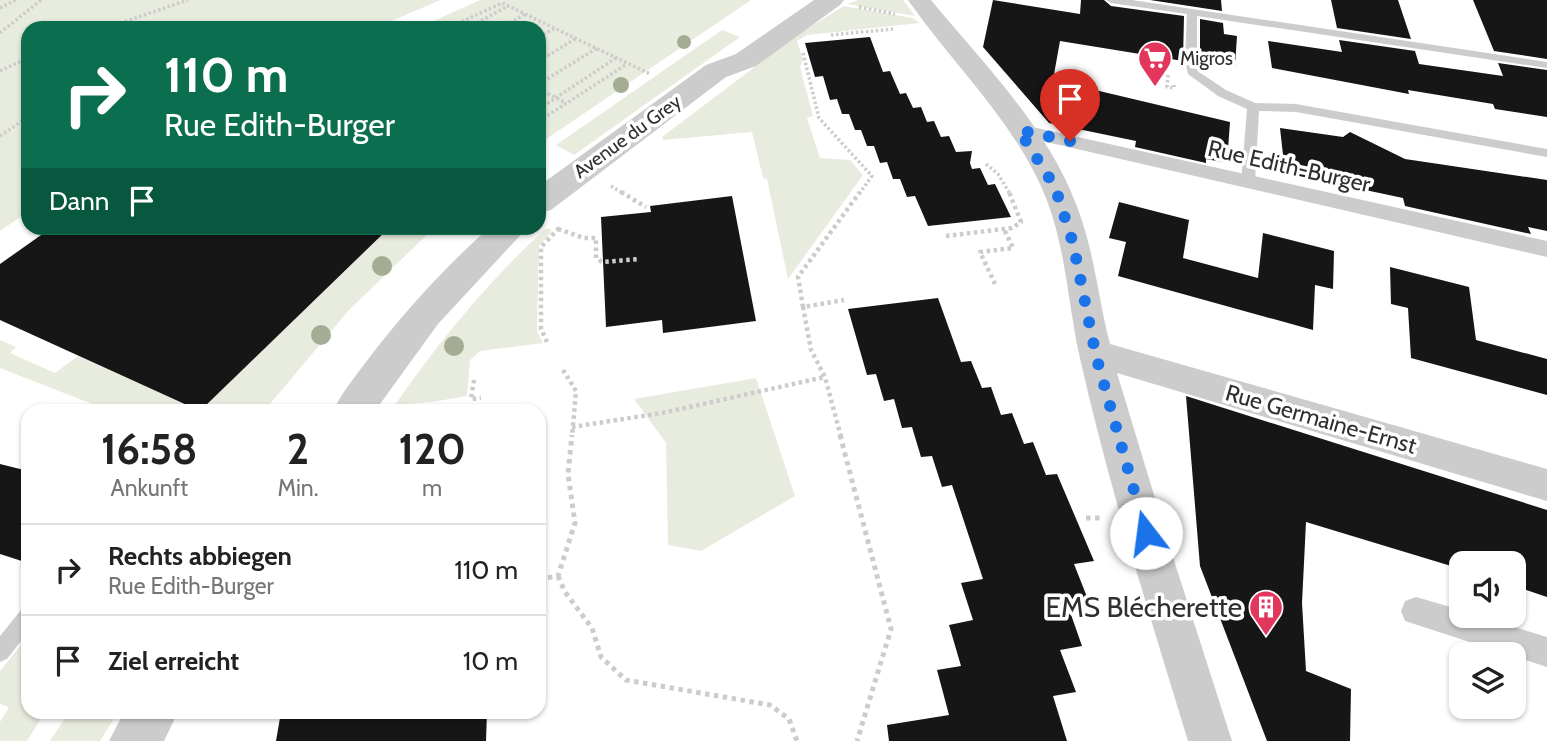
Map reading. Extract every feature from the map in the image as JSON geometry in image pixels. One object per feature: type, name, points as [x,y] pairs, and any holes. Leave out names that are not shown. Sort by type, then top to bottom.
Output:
[{"type":"street","name":"Avenue du Grey","points":[[546,210],[716,71],[730,51],[802,0]]},
{"type":"street","name":"Avenue du Grey","points":[[716,71],[746,61],[843,3]]},
{"type":"street","points":[[912,8],[1019,130],[1055,187],[1073,243],[1096,353],[1167,609],[1210,741]]},
{"type":"street","name":"Rue Edith-Burger","points":[[1019,130],[1547,249]]},
{"type":"street","points":[[358,404],[436,300],[503,235]]},
{"type":"street","name":"Rue Germaine-Ernst","points":[[1096,353],[1547,485]]},
{"type":"street","points":[[1416,611],[1547,652]]},
{"type":"street","points":[[135,741],[149,719]]},
{"type":"lane","points":[[1111,0],[1547,65]]},
{"type":"lane","points":[[1192,12],[1191,60],[1194,74],[1223,93],[1253,107],[1296,108],[1547,153]]},
{"type":"lane","points":[[1248,181],[1253,107]]},
{"type":"lane","points":[[0,652],[21,626]]},
{"type":"path","points":[[0,8],[16,0]]},
{"type":"path","points":[[0,33],[41,0]]},
{"type":"path","points":[[126,21],[188,0]]},
{"type":"path","points":[[463,21],[502,3],[541,21]]},
{"type":"path","points":[[843,3],[912,8]]},
{"type":"path","points":[[481,21],[508,6]]},
{"type":"path","points":[[514,21],[526,14]]},
{"type":"path","points":[[547,24],[650,74]]},
{"type":"path","points":[[546,33],[555,28]]},
{"type":"path","points":[[819,36],[892,29]]},
{"type":"path","points":[[546,57],[576,38]]},
{"type":"path","points":[[800,42],[820,118],[872,176],[798,276],[811,350],[825,377],[891,629],[858,741]]},
{"type":"path","points":[[546,82],[597,48]]},
{"type":"path","points":[[546,104],[617,58]]},
{"type":"path","points":[[0,71],[21,61]]},
{"type":"path","points":[[546,116],[627,63]]},
{"type":"path","points":[[546,92],[566,103]]},
{"type":"path","points":[[0,136],[21,122]]},
{"type":"path","points":[[946,236],[1004,229],[1021,222],[1003,180],[992,166],[986,164]]},
{"type":"path","points":[[601,179],[646,207]]},
{"type":"path","points":[[546,217],[558,229],[584,238],[596,238],[596,258],[601,262],[640,259]]},
{"type":"path","points":[[548,342],[541,330],[541,247],[558,229]]},
{"type":"path","points":[[995,284],[980,252],[1013,248],[1004,229]]},
{"type":"path","points":[[803,307],[844,300]]},
{"type":"path","points":[[563,370],[576,391],[568,474],[575,523],[558,576],[565,592],[592,628],[601,657],[626,680],[770,705],[789,719],[797,741]]},
{"type":"path","points":[[572,427],[662,412],[825,377]]},
{"type":"path","points":[[474,380],[471,399],[481,398]]},
{"type":"path","points":[[546,578],[558,576]]},
{"type":"shaded area","points":[[0,0],[440,0],[392,21],[21,21],[21,217],[0,231]]},
{"type":"shaded area","points":[[480,0],[751,0],[546,139],[546,21],[434,21]]},
{"type":"shaded area","points":[[858,0],[903,0],[915,16],[847,4]]},
{"type":"shaded area","points":[[844,6],[912,18],[920,23],[807,35],[797,41],[803,60],[800,67],[813,116],[807,118],[820,158],[850,160],[863,175],[788,279],[767,179],[763,178],[752,132],[663,140],[662,137],[797,35]]},
{"type":"shaded area","points":[[722,30],[740,37],[574,155],[556,145]]},
{"type":"shaded area","points":[[550,228],[551,232],[539,246],[537,331],[543,343],[480,351],[470,360],[467,396],[396,404],[484,291],[539,235],[546,235],[546,229]]},
{"type":"shaded area","points":[[382,235],[427,235],[349,310],[270,404],[207,404]]},
{"type":"shaded area","points":[[0,340],[16,347],[10,353],[55,373],[78,356],[184,404],[92,404],[0,368]]},
{"type":"shaded area","points":[[756,378],[795,496],[701,551],[668,545],[666,443],[634,399]]},
{"type":"shaded area","points":[[21,645],[21,719],[41,719],[27,741],[0,741],[0,722],[9,707],[0,704],[0,671]]},
{"type":"shaded area","points":[[64,719],[114,719],[100,741],[50,741]]},
{"type":"building","points":[[993,0],[1080,14],[1081,0],[1104,0],[1111,6],[1184,16],[1183,61],[1060,41],[1053,80],[1230,122],[1227,163],[1206,159],[1206,163],[1135,147],[1136,141],[1049,123],[983,47]]},
{"type":"building","points":[[1150,0],[1221,0],[1222,11]]},
{"type":"building","points":[[1331,0],[1398,0],[1411,39],[1337,28]]},
{"type":"building","points":[[1473,0],[1547,0],[1547,59],[1494,51]]},
{"type":"building","points":[[1200,19],[1223,23],[1224,34],[1237,36],[1235,66],[1200,62]]},
{"type":"building","points":[[870,37],[883,72],[890,71],[900,94],[906,93],[913,108],[921,107],[927,122],[934,121],[941,137],[949,136],[956,152],[972,151],[972,169],[980,168],[988,185],[995,184],[1011,217],[928,226],[915,196],[907,197],[900,179],[893,179],[887,162],[880,163],[874,146],[867,146],[861,130],[855,130],[849,114],[842,114],[837,99],[830,100],[823,76],[815,77],[805,43]]},
{"type":"building","points":[[1339,40],[1415,51],[1419,64],[1503,76],[1498,63],[1547,70],[1547,117],[1495,109],[1493,104],[1408,90],[1409,94],[1272,68],[1268,41],[1342,52]]},
{"type":"building","points":[[1280,128],[1343,137],[1350,132],[1405,159],[1547,180],[1547,231],[1528,227],[1531,234],[1405,206],[1403,198],[1285,173]]},
{"type":"building","points":[[732,196],[756,321],[663,333],[662,320],[606,327],[601,217],[651,212],[650,206]]},
{"type":"building","points":[[1119,202],[1189,220],[1183,258],[1258,278],[1263,233],[1334,251],[1333,289],[1315,285],[1313,330],[1118,276],[1126,242],[1109,238]]},
{"type":"building","points":[[41,235],[382,235],[207,404],[185,404],[0,320],[0,264]]},
{"type":"building","points":[[1390,267],[1469,287],[1476,340],[1547,359],[1547,395],[1411,358],[1408,308],[1391,304]]},
{"type":"building","points":[[938,298],[961,362],[971,361],[982,388],[991,387],[1001,415],[1012,413],[1024,444],[1033,442],[1046,475],[1057,474],[1094,561],[1074,564],[1089,602],[1068,606],[1082,646],[1060,650],[1076,692],[1053,696],[1067,741],[889,741],[887,725],[949,715],[937,670],[961,666],[949,625],[973,620],[961,583],[983,579],[952,485],[942,487],[932,456],[921,457],[912,427],[902,428],[894,399],[884,401],[876,374],[867,375],[848,309]]},
{"type":"building","points":[[1186,396],[1547,510],[1547,597],[1526,590],[1526,551],[1449,551],[1449,565],[1306,522],[1302,603],[1306,671],[1351,689],[1350,741],[1267,741],[1200,566]]},
{"type":"building","points":[[0,464],[21,469],[21,561],[0,554]]},
{"type":"building","points":[[280,719],[487,719],[486,741],[276,741]]},
{"type":"place","name":"Migros","points":[[1155,88]]},
{"type":"place","name":"EMS Blécherette","points":[[1266,637]]},
{"type":"route","points":[[1070,141],[1019,130],[1037,154],[1055,187],[1073,243],[1096,356],[1146,533]]}]
